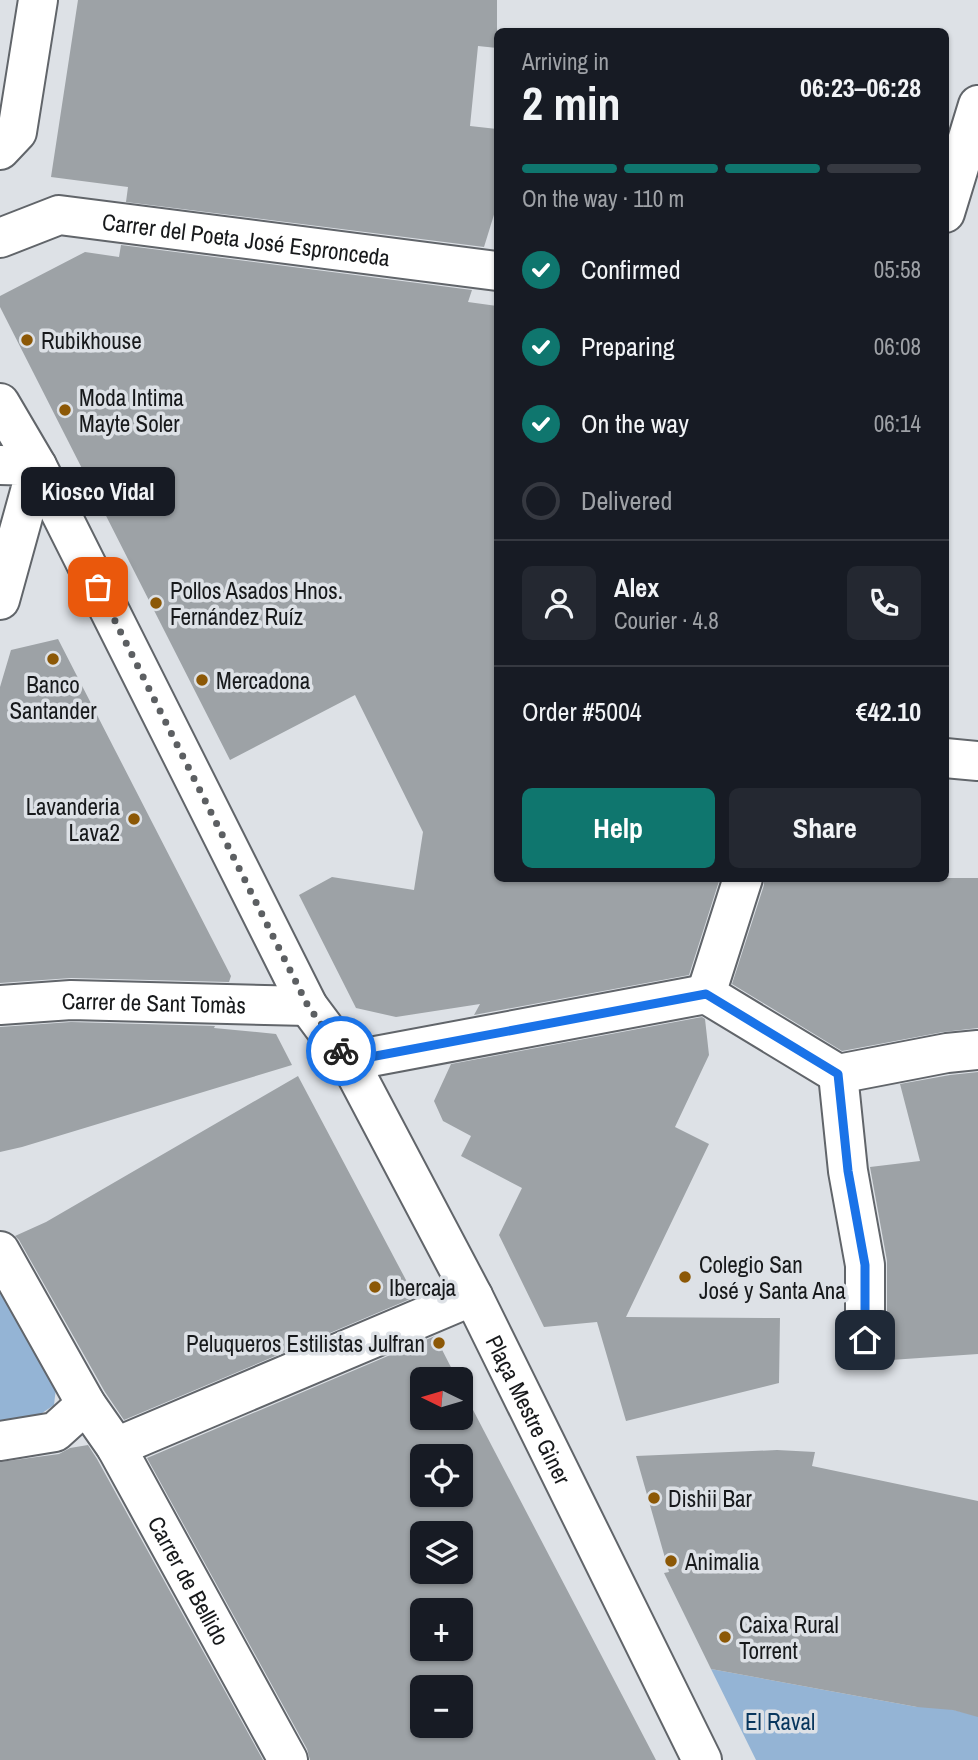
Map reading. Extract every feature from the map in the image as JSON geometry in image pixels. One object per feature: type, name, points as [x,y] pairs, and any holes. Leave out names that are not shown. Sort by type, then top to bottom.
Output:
[{"type":"street","points":[[0,150],[17,132],[38,0]]},
{"type":"street","points":[[949,201],[978,105]]},
{"type":"street","name":"Carrer del Poeta José Espronceda","points":[[0,238],[59,215],[494,271]]},
{"type":"street","name":"Plaça Mestre Giner","points":[[0,403],[37,466],[308,1006],[349,1061],[473,1296],[702,1760]]},
{"type":"street","points":[[0,465],[37,466],[0,600]]},
{"type":"street","points":[[949,758],[978,761]]},
{"type":"street","points":[[706,994],[742,882]]},
{"type":"street","points":[[349,1061],[706,994],[838,1074],[947,1053],[978,1050]]},
{"type":"street","name":"Carrer de Sant Tomàs","points":[[0,1005],[71,1000],[308,1006]]},
{"type":"street","points":[[838,1074],[848,1171],[865,1265],[865,1340]]},
{"type":"street","name":"Carrer de Bellido","points":[[0,1251],[86,1404],[116,1447],[288,1760]]},
{"type":"street","points":[[116,1447],[473,1296]]},
{"type":"street","points":[[0,1441],[55,1432],[86,1404]]},
{"type":"green space","points":[[0,1288],[56,1388],[54,1405],[29,1422],[0,1426]]},
{"type":"green space","name":"El Raval","points":[[711,1669],[917,1707],[922,1707],[923,1702],[978,1716],[978,1760],[756,1760]]},
{"type":"building","points":[[78,0],[497,0],[494,48],[478,46],[470,126],[494,129],[494,215],[484,247],[126,202],[128,187],[51,177]]},
{"type":"building","points":[[121,245],[472,290],[468,302],[494,306],[494,882],[719,882],[689,975],[474,1015],[480,1004],[396,1017],[356,1008],[299,895],[332,877],[414,890],[423,832],[355,695],[230,760],[0,307],[0,296],[85,252],[119,257]]},
{"type":"building","points":[[58,639],[231,976],[229,982],[71,978],[0,983],[0,687],[11,650]]},
{"type":"building","points":[[949,878],[978,878],[978,1028],[842,1051],[732,984],[764,882],[949,882]]},
{"type":"building","points":[[702,1017],[705,1019],[709,1055],[675,1127],[709,1144],[626,1317],[780,1318],[779,1383],[626,1421],[597,1322],[544,1327],[499,1235],[522,1188],[461,1156],[471,1136],[443,1121],[434,1101],[451,1064]]},
{"type":"building","points":[[71,1022],[215,1026],[214,1028],[276,1034],[292,1065],[0,1152],[0,1027]]},
{"type":"building","points":[[978,1072],[978,1354],[865,1362],[875,1359],[884,1351],[887,1341],[887,1261],[870,1167],[920,1161],[900,1084]]},
{"type":"building","points":[[298,1076],[415,1297],[124,1420],[15,1236],[46,1222]]},
{"type":"building","points":[[435,1336],[451,1367],[410,1367],[410,1430],[473,1430],[473,1410],[656,1760],[310,1760],[307,1749],[147,1458]]},
{"type":"building","points":[[853,1358],[864,1362],[847,1363]]},
{"type":"building","points":[[88,1445],[263,1760],[0,1760],[0,1462],[59,1454],[70,1448]]},
{"type":"building","points":[[777,1450],[815,1452],[812,1466],[978,1501],[978,1717],[953,1710],[917,1707],[711,1669],[664,1573],[669,1572],[636,1456]]},
{"type":"way so far","points":[[98,587],[308,1006],[341,1051]]},
{"type":"place","name":"Rubikhouse","points":[[27,340]]},
{"type":"place","name":"Moda Intima Mayte Soler","points":[[65,410]]},
{"type":"place","name":"Kiosco Vidal","points":[[98,587]]},
{"type":"place","name":"Pollos Asados Hnos. Fernández Ruíz","points":[[156,603]]},
{"type":"place","name":"Banco Santander","points":[[53,659]]},
{"type":"place","name":"Mercadona","points":[[202,680]]},
{"type":"place","name":"Lavanderia Lava2","points":[[134,819]]},
{"type":"place","name":"Colegio San José y Santa Ana","points":[[685,1277]]},
{"type":"place","name":"Ibercaja","points":[[375,1287]]},
{"type":"place","name":"Peluqueros Estilistas Julfran","points":[[439,1343]]},
{"type":"place","name":"Dishii Bar","points":[[654,1498]]},
{"type":"place","name":"Animalia","points":[[671,1561]]},
{"type":"place","name":"Caixa Rural Torrent","points":[[725,1637]]},
{"type":"route","points":[[341,1051],[349,1061],[706,994],[838,1074],[848,1171],[865,1265],[865,1340]]}]
